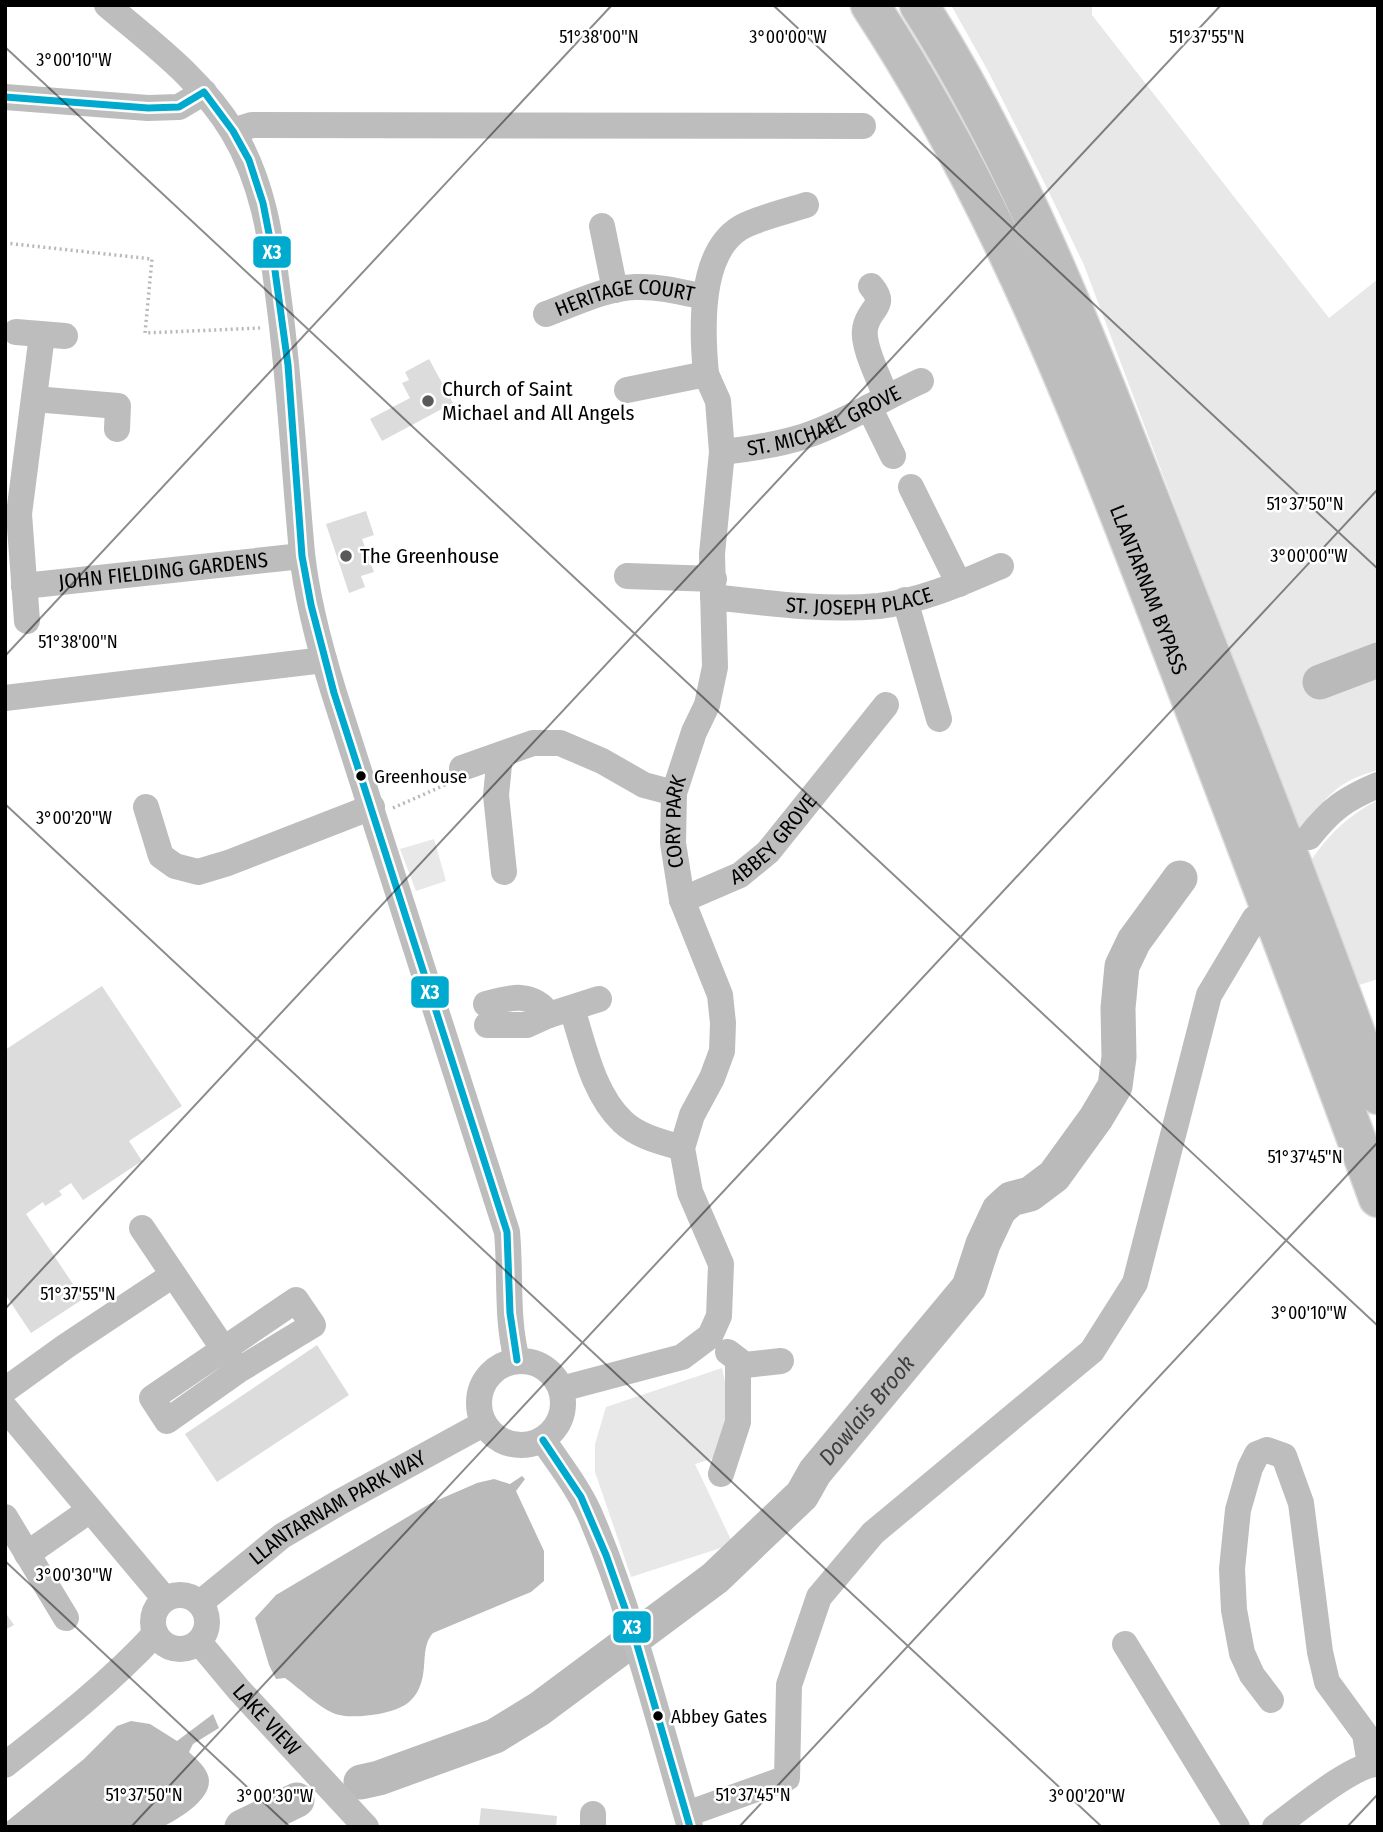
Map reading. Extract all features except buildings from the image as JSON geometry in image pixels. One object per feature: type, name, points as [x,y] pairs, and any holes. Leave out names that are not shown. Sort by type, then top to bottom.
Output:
[{"type":"highway","name":"LLANTARNAM BYPASS","points":[[870,5],[916,75],[948,135],[1016,270],[1073,397],[1322,1043],[1378,1198]]},
{"type":"highway","name":"LLANTARNAM BYPASS","points":[[919,5],[991,127],[1051,256],[1099,370],[1321,934],[1378,1095]]},
{"type":"street","points":[[107,5],[177,63],[204,92],[233,131],[248,160],[263,203],[288,365],[302,556],[324,660],[507,1232],[511,1339],[517,1360]]},
{"type":"street","points":[[5,97],[148,108],[178,107],[204,92]]},
{"type":"street","points":[[233,131],[252,125],[863,126]]},
{"type":"street","name":"HERITAGE COURT","points":[[706,374],[703,344],[705,297],[712,268],[722,244],[740,228],[806,205]]},
{"type":"street","points":[[602,226],[615,290]]},
{"type":"street","points":[[871,286],[879,300],[866,322],[864,333],[875,369],[878,402],[893,456]]},
{"type":"street","name":"HERITAGE COURT","points":[[546,314],[615,290],[633,287],[669,289],[705,297]]},
{"type":"street","points":[[27,621],[19,514],[41,334]]},
{"type":"street","points":[[627,390],[706,374]]},
{"type":"street","name":"CORY PARK","points":[[706,374],[718,401],[722,452],[712,554],[715,667],[707,705],[694,732],[674,793],[673,843],[682,900],[720,995],[723,1023],[722,1051],[712,1079],[692,1115],[682,1148],[690,1192],[721,1264],[719,1316],[710,1336]]},
{"type":"street","name":"ST. MICHAEL GROVE","points":[[722,452],[768,446],[803,436],[921,381]]},
{"type":"street","points":[[34,399],[118,406],[117,429]]},
{"type":"street","points":[[911,486],[959,584]]},
{"type":"street","name":"JOHN FIELDING GARDENS","points":[[24,586],[302,556]]},
{"type":"street","name":"ST. JOSEPH PLACE","points":[[627,576],[713,588],[783,605],[880,606],[928,596],[1001,566]]},
{"type":"street","points":[[905,600],[939,719]]},
{"type":"street","points":[[5,698],[324,660]]},
{"type":"street","name":"ABBEY GROVE","points":[[682,900],[740,875],[768,852],[886,705]]},
{"type":"street","points":[[462,768],[533,743],[560,743],[602,761],[644,785],[674,793]]},
{"type":"street","points":[[500,755],[496,795],[504,872]]},
{"type":"street","points":[[1309,837],[1328,813],[1353,796],[1378,785]]},
{"type":"street","points":[[146,807],[161,856],[175,866],[198,872],[373,811]]},
{"type":"street","points":[[543,1440],[577,1490],[590,1516],[626,1615],[688,1821],[787,1778],[789,1685],[819,1597],[873,1533],[1092,1351],[1135,1283],[1209,995],[1255,918]]},
{"type":"street","points":[[486,1014],[502,1000],[526,998],[561,1012],[603,1097],[623,1123],[649,1139],[682,1148]]},
{"type":"street","points":[[561,1012],[599,999]]},
{"type":"street","points":[[142,1228],[232,1360]]},
{"type":"street","points":[[5,1390],[173,1275]]},
{"type":"street","points":[[561,1390],[682,1357],[710,1336],[745,1365],[781,1361]]},
{"type":"street","points":[[517,1360],[544,1367],[555,1377],[561,1390],[563,1412],[559,1423],[543,1440],[516,1446],[492,1435],[483,1424],[479,1396],[483,1383],[491,1372],[503,1364],[517,1360]]},
{"type":"street","points":[[721,1474],[738,1422],[738,1360]]},
{"type":"street","points":[[5,1408],[165,1599]]},
{"type":"street","name":"LLANTARNAM PARK WAY","points":[[200,1604],[282,1536],[483,1424]]},
{"type":"street","points":[[1271,1700],[1252,1675],[1242,1653],[1234,1610],[1232,1569],[1238,1510],[1250,1468],[1257,1454],[1267,1450],[1284,1456],[1301,1503],[1320,1652],[1327,1682],[1365,1734],[1374,1764],[1349,1774],[1275,1827]]},
{"type":"street","points":[[27,1554],[90,1510]]},
{"type":"street","points":[[5,1517],[66,1618]]},
{"type":"street","points":[[183,1595],[200,1604],[207,1623],[205,1633],[198,1642],[180,1650],[161,1642],[155,1634],[153,1615],[165,1599],[183,1595]]},
{"type":"street","points":[[5,1765],[58,1723],[155,1634]]},
{"type":"street","name":"LAKE VIEW","points":[[198,1642],[366,1827]]},
{"type":"street","points":[[1125,1644],[1237,1827]]},
{"type":"path","points":[[5,243],[152,259],[145,333],[283,327]]},
{"type":"path","points":[[373,811],[457,780],[462,768]]},
{"type":"shaded area","points":[[951,5],[1092,5],[1092,15],[1329,318],[1378,279],[1378,770],[1352,780],[1332,793],[1302,834],[1084,265],[988,71]]},
{"type":"shaded area","points":[[1378,800],[1378,979],[1359,985],[1312,859],[1341,825]]},
{"type":"shaded area","points":[[434,839],[446,881],[416,891],[400,849]]},
{"type":"shaded area","points":[[722,1368],[731,1408],[715,1458],[695,1464],[733,1544],[631,1577],[595,1472],[595,1444],[606,1407]]},
{"type":"shaded area","points":[[522,1476],[525,1479],[516,1491],[544,1551],[544,1581],[531,1592],[433,1633],[427,1644],[420,1687],[408,1703],[377,1714],[340,1715],[321,1706],[285,1678],[276,1679],[255,1618],[276,1595],[431,1503],[477,1483],[494,1479],[510,1484]]},
{"type":"shaded area","points":[[213,1714],[219,1728],[193,1744],[189,1752],[207,1773],[207,1790],[195,1805],[170,1823],[162,1827],[5,1827],[5,1823],[84,1759],[117,1726],[131,1721],[150,1724],[177,1741]]},
{"type":"waterway","name":"Dowlais Brook","points":[[1320,682],[1378,660]]},
{"type":"waterway","name":"Dowlais Brook","points":[[361,1782],[495,1736],[539,1709],[715,1578],[802,1495],[815,1472],[969,1287],[983,1244],[999,1210],[1011,1199],[1030,1194],[1054,1176],[1096,1118],[1115,1086],[1119,1057],[1118,1008],[1122,966],[1134,941],[1180,878]]},
{"type":"waterway","name":"Dowlais Brook","points":[[242,1827],[297,1800]]},
{"type":"transit line","name":"X3","points":[[5,97],[148,108],[179,107],[204,92],[233,131],[249,160],[263,203],[272,249],[288,365],[302,556],[311,605],[334,693],[507,1232],[510,1313],[517,1360]]},
{"type":"transit line","name":"X3","points":[[543,1440],[581,1497],[606,1555],[633,1631],[690,1827]]},
{"type":"place","name":"Church of Saint Michael and All Angels","points":[[428,401]]},
{"type":"place","name":"The Greenhouse","points":[[346,556]]},
{"type":"place","name":"Greenhouse","points":[[361,776]]},
{"type":"place","name":"Abbey Gates","points":[[658,1716]]}]
